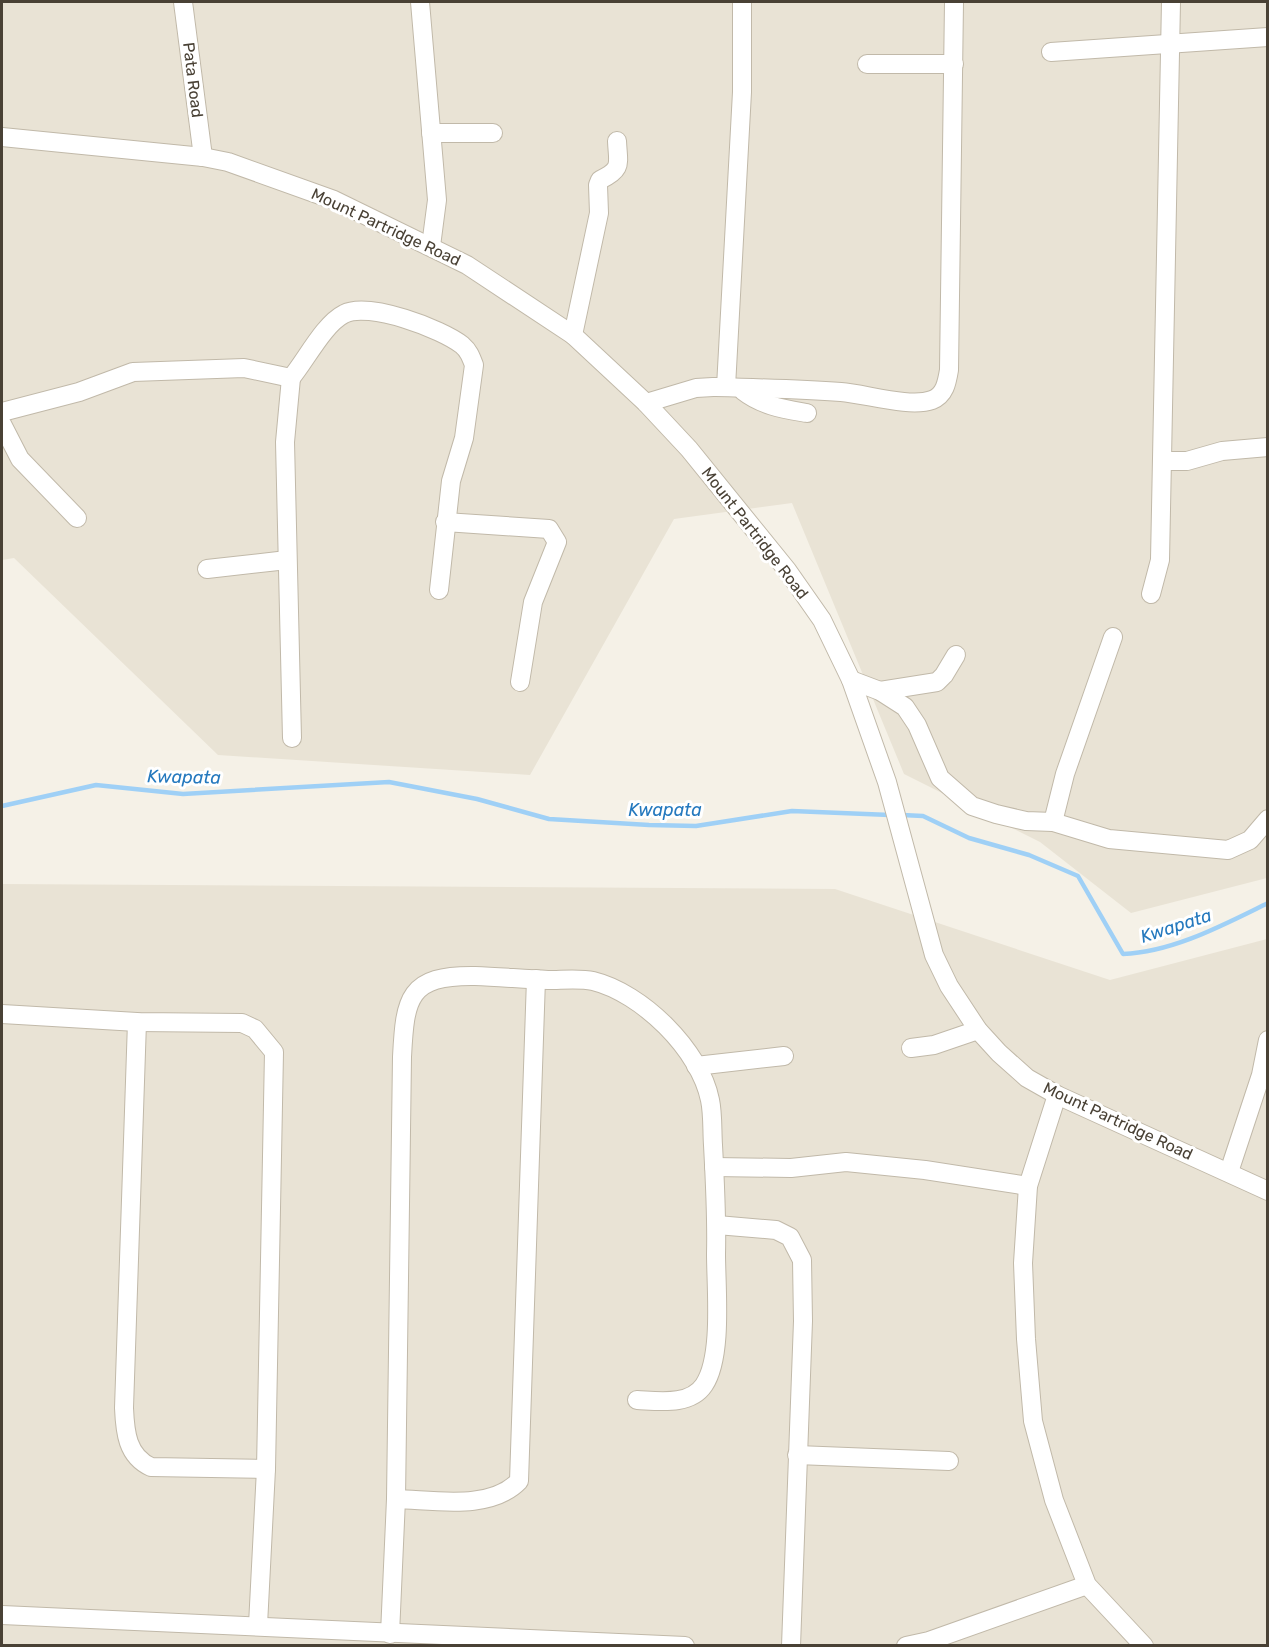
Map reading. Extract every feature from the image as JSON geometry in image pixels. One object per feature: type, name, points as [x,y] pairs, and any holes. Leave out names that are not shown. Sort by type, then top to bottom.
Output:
[{"type":"street","name":"Pata Road","points":[[183,2],[202,158]]},
{"type":"street","points":[[420,2],[437,200],[431,246]]},
{"type":"street","points":[[733,388],[742,92],[742,2]]},
{"type":"street","points":[[646,403],[696,388],[841,392],[919,403],[934,399],[947,386],[950,358],[954,2]]},
{"type":"street","points":[[1151,594],[1160,560],[1171,2]]},
{"type":"street","points":[[1051,52],[1268,37]]},
{"type":"street","points":[[867,64],[954,64]]},
{"type":"street","points":[[431,133],[493,133]]},
{"type":"street","name":"Mount Partridge Road","points":[[2,137],[228,162],[334,200],[431,246],[467,265],[573,335],[646,403],[689,449],[787,570],[822,620],[851,680],[887,782],[934,955],[949,986],[978,1030],[999,1053],[1027,1077],[1057,1095],[1268,1191]]},
{"type":"street","points":[[573,335],[599,213],[598,185],[600,180],[614,173],[618,168],[617,141]]},
{"type":"street","points":[[292,738],[285,442],[291,378],[333,321],[345,313],[359,309],[399,316],[463,346],[470,354],[474,365],[464,438],[451,481],[439,590]]},
{"type":"street","points":[[2,412],[79,392],[133,372],[244,368],[291,378]]},
{"type":"street","points":[[733,388],[754,400],[807,413]]},
{"type":"street","points":[[2,424],[20,459],[77,518]]},
{"type":"street","points":[[1163,461],[1187,461],[1222,451],[1268,447]]},
{"type":"street","points":[[445,522],[549,529],[554,534],[557,542],[533,602],[520,682]]},
{"type":"street","points":[[207,569],[287,560]]},
{"type":"street","points":[[1053,822],[1065,774],[1113,637]]},
{"type":"street","points":[[880,691],[936,682],[944,675],[956,655]]},
{"type":"street","points":[[851,680],[897,700],[911,714],[940,778],[972,806],[1010,819],[1053,822],[1109,839],[1228,849],[1250,840],[1268,819]]},
{"type":"street","points":[[390,1634],[396,1499],[404,1015],[412,995],[422,985],[442,978],[473,976],[592,981],[615,990],[645,1008],[670,1030],[696,1066],[710,1099],[717,1225],[715,1349],[710,1373],[704,1386],[691,1395],[675,1401],[637,1400]]},
{"type":"street","points":[[396,1499],[471,1500],[497,1497],[519,1481],[536,979]]},
{"type":"street","points":[[2,1014],[137,1022],[242,1023],[255,1029],[274,1052],[266,1469],[258,1625]]},
{"type":"street","points":[[137,1022],[125,1432],[132,1453],[141,1462],[151,1467],[266,1469]]},
{"type":"street","points":[[910,1048],[934,1045],[978,1030]]},
{"type":"street","points":[[1229,1172],[1261,1075],[1268,1040]]},
{"type":"street","points":[[696,1066],[784,1056]]},
{"type":"street","points":[[1057,1095],[1028,1186],[1023,1263],[1033,1422],[1054,1500],[1087,1585],[1144,1646]]},
{"type":"street","points":[[714,1167],[791,1168],[846,1162],[926,1170],[1028,1186]]},
{"type":"street","points":[[717,1225],[776,1230],[790,1236],[802,1260],[803,1321],[791,1646]]},
{"type":"street","points":[[797,1455],[949,1461]]},
{"type":"street","points":[[906,1646],[929,1641],[1087,1585]]},
{"type":"street","points":[[2,1616],[258,1625],[390,1634],[685,1646]]},
{"type":"shaded area","points":[[2,2],[1267,2],[1267,878],[1131,913],[1040,842],[904,774],[792,503],[674,519],[530,775],[218,755],[14,558],[2,560]]},
{"type":"shaded area","points":[[2,884],[835,889],[1110,980],[1267,939],[1267,1645],[2,1646]]},
{"type":"waterway","name":"Kwapata","points":[[2,806],[96,785],[183,794],[389,782],[477,799],[549,819],[696,826],[792,811],[890,815]]},
{"type":"waterway","name":"Kwapata","points":[[902,815],[923,816],[969,838],[1029,855],[1078,876],[1123,954],[1179,943],[1268,903]]}]
